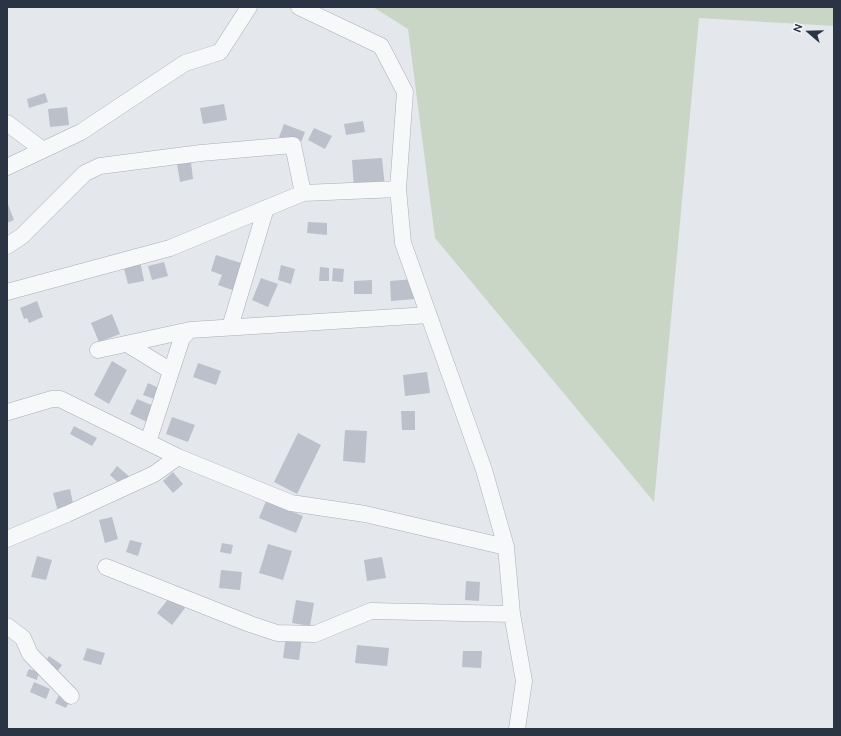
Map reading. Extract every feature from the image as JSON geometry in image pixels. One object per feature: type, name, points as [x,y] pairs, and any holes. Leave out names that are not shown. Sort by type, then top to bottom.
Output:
[{"type":"street","points":[[7,166],[81,132],[181,65],[220,52],[249,7]]},
{"type":"street","points":[[299,7],[382,46],[405,92],[398,189],[403,243],[484,470],[506,546],[512,614],[524,681],[517,729]]},
{"type":"street","points":[[7,123],[43,150]]},
{"type":"street","points":[[7,246],[22,236],[85,173],[100,166],[201,153],[292,145],[303,192]]},
{"type":"street","points":[[7,292],[170,248],[303,192],[398,189]]},
{"type":"street","points":[[230,327],[266,208]]},
{"type":"street","points":[[98,350],[190,330],[429,315]]},
{"type":"street","points":[[148,442],[182,338],[190,330]]},
{"type":"street","points":[[127,344],[171,371]]},
{"type":"street","points":[[8,412],[60,399],[178,457],[291,503],[365,514],[506,546]]},
{"type":"street","points":[[7,538],[67,514],[154,474],[178,457]]},
{"type":"street","points":[[106,567],[250,624],[277,632],[315,634],[371,611],[512,614]]},
{"type":"street","points":[[7,626],[23,638],[30,654],[71,696]]},
{"type":"green space","points":[[373,7],[834,7],[834,26],[699,18],[654,502],[435,238],[408,29]]},
{"type":"building","points":[[45,93],[48,102],[29,108],[27,99]]},
{"type":"building","points":[[224,104],[227,120],[203,124],[200,108]]},
{"type":"building","points":[[67,107],[69,125],[50,127],[48,109]]},
{"type":"building","points":[[363,121],[365,132],[346,135],[344,124]]},
{"type":"building","points":[[284,124],[305,132],[300,145],[279,137]]},
{"type":"building","points":[[314,128],[332,136],[325,149],[308,140]]},
{"type":"building","points":[[382,158],[385,187],[354,189],[352,160]]},
{"type":"building","points":[[191,162],[193,179],[180,182],[177,164]]},
{"type":"building","points":[[7,202],[14,220],[7,223]]},
{"type":"building","points":[[308,222],[327,223],[327,235],[307,233]]},
{"type":"building","points":[[216,255],[247,265],[238,292],[218,285],[222,275],[211,271]]},
{"type":"building","points":[[140,261],[144,281],[128,284],[123,265]]},
{"type":"building","points":[[164,262],[168,276],[152,280],[148,266]]},
{"type":"building","points":[[281,265],[295,269],[291,284],[278,280]]},
{"type":"building","points":[[320,267],[329,268],[329,281],[319,281]]},
{"type":"building","points":[[333,268],[344,269],[343,282],[332,281]]},
{"type":"building","points":[[261,278],[278,284],[268,307],[252,300]]},
{"type":"building","points":[[414,279],[415,299],[391,301],[390,281]]},
{"type":"building","points":[[372,280],[372,294],[354,294],[354,281]]},
{"type":"building","points":[[37,301],[43,317],[29,323],[27,318],[24,319],[20,308]]},
{"type":"building","points":[[112,314],[120,334],[99,342],[91,323]]},
{"type":"building","points":[[112,361],[127,370],[109,404],[94,395]]},
{"type":"building","points":[[198,363],[221,371],[216,385],[193,377]]},
{"type":"building","points":[[427,372],[430,393],[405,396],[403,375]]},
{"type":"building","points":[[148,383],[161,389],[157,400],[143,395]]},
{"type":"building","points":[[137,399],[154,406],[147,422],[130,414]]},
{"type":"building","points":[[401,411],[415,411],[415,430],[402,430]]},
{"type":"building","points":[[172,417],[195,425],[188,442],[166,434]]},
{"type":"building","points":[[74,426],[97,438],[92,446],[70,434]]},
{"type":"building","points":[[345,430],[367,431],[365,463],[343,461]]},
{"type":"building","points":[[298,433],[321,445],[297,494],[274,482]]},
{"type":"building","points":[[117,466],[131,478],[123,487],[110,475]]},
{"type":"building","points":[[173,472],[183,484],[173,493],[163,481]]},
{"type":"building","points":[[70,489],[74,508],[58,512],[53,493]]},
{"type":"building","points":[[266,501],[303,516],[296,533],[259,518]]},
{"type":"building","points":[[112,517],[118,539],[105,543],[99,520]]},
{"type":"building","points":[[130,540],[142,543],[138,556],[126,552]]},
{"type":"building","points":[[222,543],[233,545],[231,554],[220,552]]},
{"type":"building","points":[[268,544],[292,551],[283,580],[259,573]]},
{"type":"building","points":[[37,556],[52,560],[46,580],[31,577]]},
{"type":"building","points":[[382,557],[386,578],[367,581],[364,560]]},
{"type":"building","points":[[221,570],[242,572],[240,590],[219,588]]},
{"type":"building","points":[[466,581],[480,582],[479,601],[465,600]]},
{"type":"building","points":[[170,597],[185,608],[172,625],[157,613]]},
{"type":"building","points":[[296,600],[314,603],[310,626],[292,623]]},
{"type":"building","points":[[286,635],[302,637],[299,660],[283,658]]},
{"type":"building","points":[[357,645],[389,648],[387,666],[355,663]]},
{"type":"building","points":[[87,648],[105,653],[101,665],[83,660]]},
{"type":"building","points":[[463,651],[482,651],[481,668],[462,667]]},
{"type":"building","points":[[49,656],[62,665],[57,672],[44,664]]},
{"type":"building","points":[[29,669],[39,672],[37,680],[26,676]]},
{"type":"building","points":[[34,682],[50,689],[46,699],[30,692]]},
{"type":"building","points":[[59,695],[70,700],[66,708],[55,703]]}]
